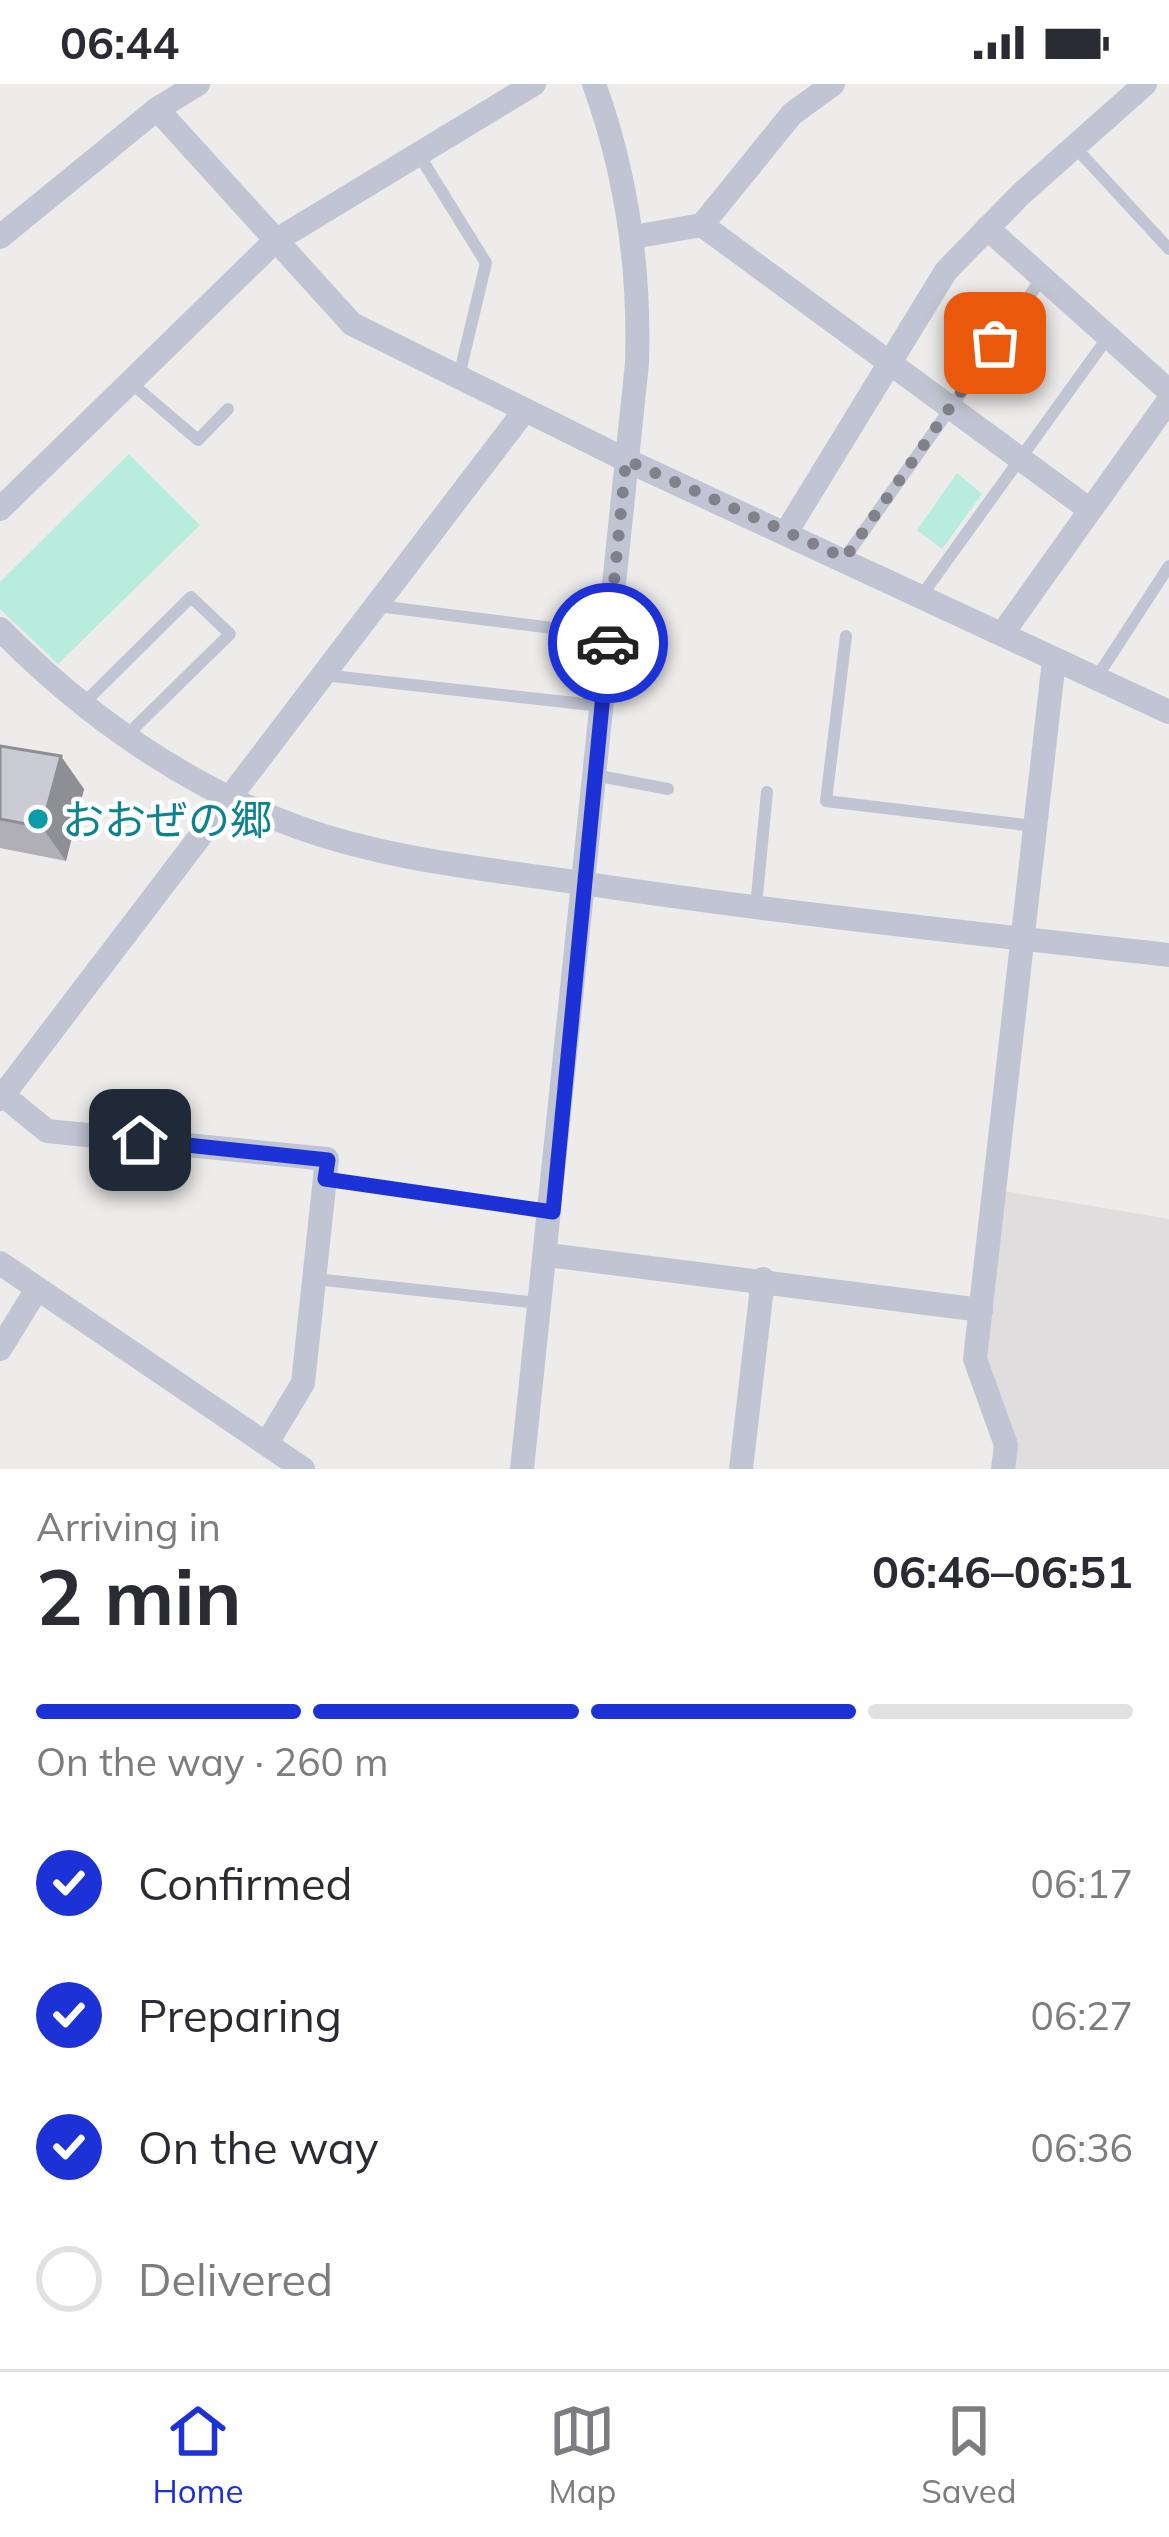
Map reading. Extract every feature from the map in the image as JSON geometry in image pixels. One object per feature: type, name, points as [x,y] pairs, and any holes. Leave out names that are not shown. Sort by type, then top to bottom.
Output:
[{"type":"street","points":[[0,236],[157,109],[198,84]]},
{"type":"street","points":[[0,509],[275,241],[534,84]]},
{"type":"street","points":[[522,1469],[553,1212],[639,308],[633,236],[619,163],[594,84]]},
{"type":"street","points":[[633,236],[702,225],[806,92],[833,84]]},
{"type":"street","points":[[787,531],[946,272],[1073,145],[1145,84]]},
{"type":"street","points":[[157,109],[352,324],[626,460],[1169,712]]},
{"type":"street","points":[[702,225],[1090,510]]},
{"type":"street","points":[[987,228],[1169,396],[1002,634]]},
{"type":"street","points":[[266,1443],[303,1383],[328,1160],[47,1131],[2,1097],[525,410]]},
{"type":"street","points":[[0,629],[126,736],[227,796],[298,827],[413,860],[756,908],[1169,955]]},
{"type":"street","points":[[1003,1469],[1006,1445],[975,1359],[1054,660]]},
{"type":"street","points":[[548,1255],[980,1310]]},
{"type":"street","points":[[0,1263],[303,1469]]},
{"type":"street","points":[[741,1469],[763,1279]]},
{"type":"street","points":[[0,1349],[37,1289]]},
{"type":"lane","points":[[1073,145],[1169,249]]},
{"type":"lane","points":[[419,154],[486,262],[459,376]]},
{"type":"lane","points":[[845,558],[1042,278]]},
{"type":"lane","points":[[922,595],[1108,337]]},
{"type":"lane","points":[[130,382],[198,440],[228,410]]},
{"type":"lane","points":[[1096,678],[1169,566]]},
{"type":"lane","points":[[83,704],[191,597],[230,634],[126,736]]},
{"type":"lane","points":[[374,606],[609,635]]},
{"type":"lane","points":[[846,636],[826,801],[1034,826]]},
{"type":"lane","points":[[322,674],[602,706]]},
{"type":"lane","points":[[594,775],[668,789]]},
{"type":"lane","points":[[756,908],[767,792]]},
{"type":"lane","points":[[325,1179],[553,1212]]},
{"type":"lane","points":[[314,1279],[540,1303]]},
{"type":"shaded area","points":[[1005,1191],[1169,1219],[1169,1469],[1014,1469],[982,1356]]},
{"type":"green space","points":[[129,454],[200,525],[58,664],[0,609],[0,582]]},
{"type":"green space","points":[[957,473],[982,494],[942,549],[917,530]]},
{"type":"building","points":[[0,746],[61,756],[42,827],[0,819]]},
{"type":"way so far","points":[[608,643],[626,460],[845,558],[995,343]]},
{"type":"place","name":"おおぜの郷","points":[[38,819]]},
{"type":"route","points":[[140,1140],[328,1160],[325,1179],[553,1212],[608,643]]}]
